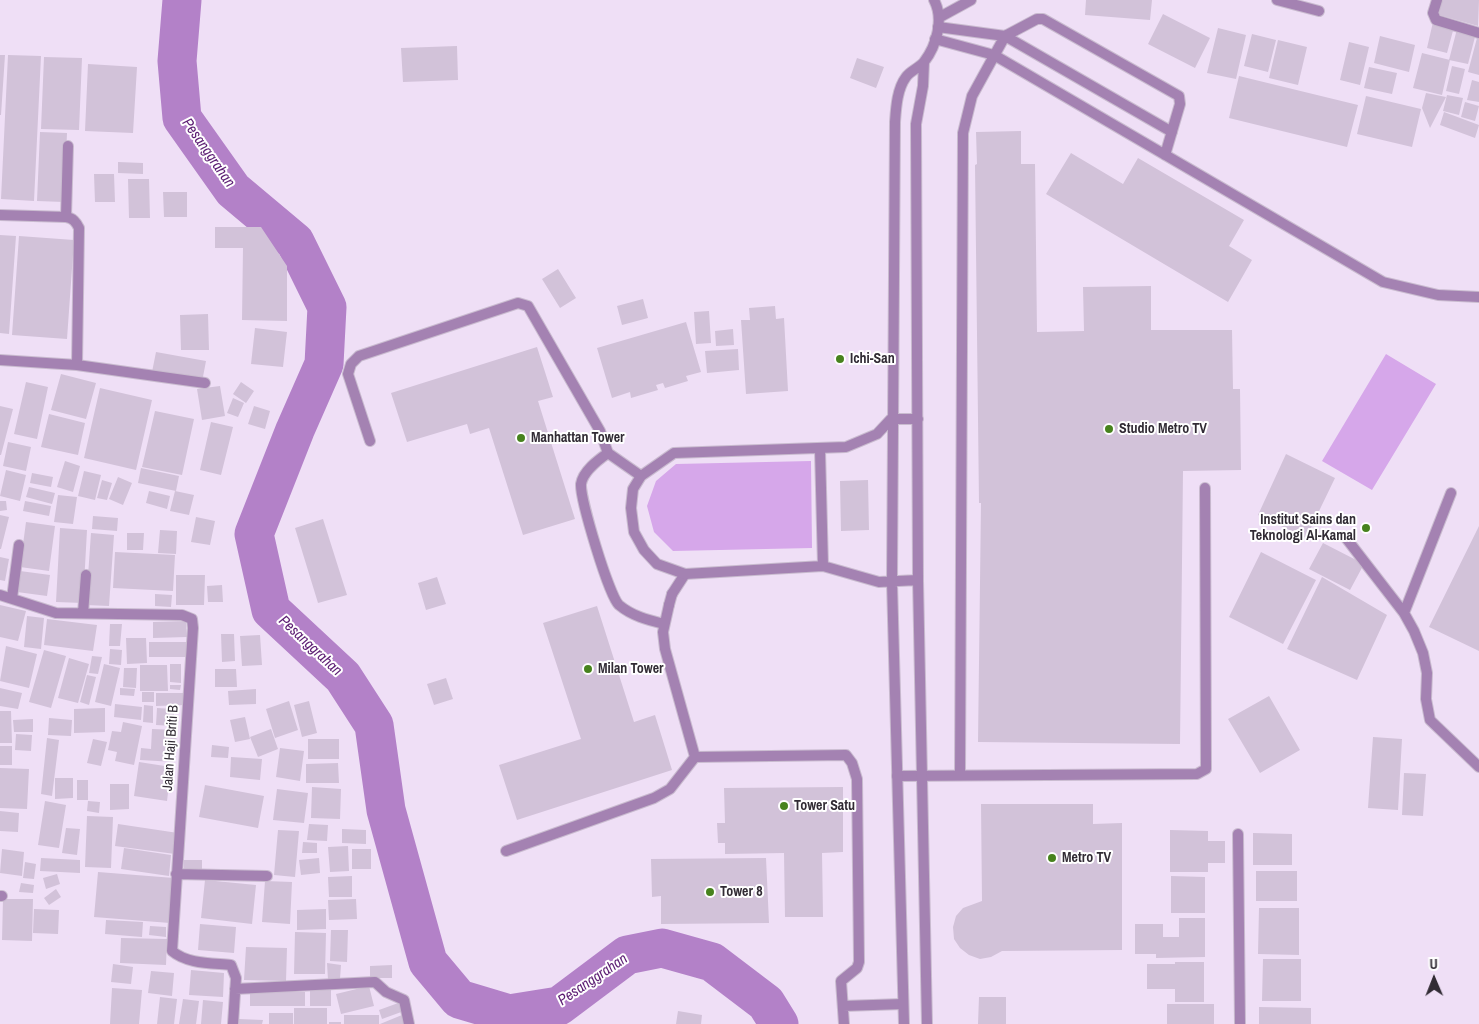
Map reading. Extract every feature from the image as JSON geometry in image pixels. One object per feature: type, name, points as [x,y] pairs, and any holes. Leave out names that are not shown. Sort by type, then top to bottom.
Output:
[{"type":"street","points":[[927,1024],[918,580],[916,124],[923,86],[924,62],[935,39],[939,22],[934,0]]},
{"type":"street","points":[[939,22],[971,0]]},
{"type":"street","points":[[1277,0],[1319,10]]},
{"type":"street","points":[[1437,0],[1433,13],[1436,20],[1479,33]]},
{"type":"street","points":[[960,775],[963,133],[972,96],[1005,36],[1037,19],[1043,19],[1179,96],[1180,104],[1165,155]]},
{"type":"street","points":[[939,22],[1005,36],[1172,132]]},
{"type":"street","points":[[935,39],[994,55],[1383,282],[1438,295],[1479,297]]},
{"type":"street","points":[[904,1024],[892,582],[895,122],[898,97],[905,77],[924,62]]},
{"type":"street","points":[[66,217],[68,146]]},
{"type":"street","points":[[0,215],[66,217],[72,218],[79,228],[77,365]]},
{"type":"street","points":[[370,441],[348,374],[351,364],[358,356],[518,303],[528,306],[600,430],[608,453],[641,476]]},
{"type":"street","points":[[0,360],[77,365],[205,383]]},
{"type":"street","points":[[918,418],[892,419],[877,434],[846,447],[820,450],[674,453],[641,476],[633,489],[631,508],[634,532],[644,550],[657,564],[685,574],[823,566],[879,582],[918,580]]},
{"type":"street","points":[[820,450],[823,566]]},
{"type":"street","points":[[608,453],[594,462],[581,483],[585,514],[617,604],[634,616],[664,624]]},
{"type":"street","points":[[897,776],[1197,774],[1206,769],[1205,488]]},
{"type":"street","points":[[1404,613],[1451,493]]},
{"type":"street","points":[[1346,538],[1404,613],[1424,653],[1427,673],[1426,699],[1430,720],[1479,767]]},
{"type":"street","points":[[12,598],[19,545]]},
{"type":"street","points":[[685,574],[670,600],[663,632],[665,649],[695,758]]},
{"type":"street","points":[[83,613],[86,575]]},
{"type":"street","name":"Jalan Haji Briti B","points":[[0,595],[56,613],[182,615],[192,619],[193,628],[172,952],[179,957],[189,960],[232,965],[236,971],[232,1024]]},
{"type":"street","points":[[506,851],[654,798],[670,789],[695,758],[846,755],[852,763],[857,779],[859,962],[857,968],[841,981],[844,1024]]},
{"type":"street","points":[[1238,834],[1240,1024]]},
{"type":"street","points":[[176,874],[266,876]]},
{"type":"street","points":[[235,989],[374,982],[386,992],[404,1000],[409,1024]]},
{"type":"street","points":[[842,1006],[904,1004]]},
{"type":"shaded area","points":[[1386,354],[1436,384],[1372,490],[1322,461]]},
{"type":"shaded area","points":[[811,461],[812,548],[673,551],[654,532],[647,506],[656,481],[676,464]]},
{"type":"building","points":[[1086,0],[1152,0],[1150,20],[1085,15]]},
{"type":"building","points":[[1440,0],[1479,0],[1478,26],[1436,14]]},
{"type":"building","points":[[1163,14],[1210,38],[1195,68],[1148,44]]},
{"type":"building","points":[[1433,22],[1454,27],[1447,53],[1427,48]]},
{"type":"building","points":[[1218,28],[1246,35],[1236,79],[1207,73]]},
{"type":"building","points":[[1457,29],[1476,33],[1468,64],[1449,60]]},
{"type":"building","points":[[1252,34],[1276,40],[1268,72],[1244,66]]},
{"type":"building","points":[[1380,36],[1415,45],[1409,72],[1374,63]]},
{"type":"building","points":[[1477,38],[1479,38],[1479,75],[1468,72]]},
{"type":"building","points":[[1278,40],[1307,47],[1298,85],[1269,78]]},
{"type":"building","points":[[1349,42],[1369,47],[1360,85],[1340,80]]},
{"type":"building","points":[[457,46],[458,80],[403,82],[401,48]]},
{"type":"building","points":[[1422,53],[1450,60],[1442,95],[1413,88]]},
{"type":"building","points":[[0,55],[5,55],[1,115],[0,115]]},
{"type":"building","points":[[8,55],[41,56],[34,201],[1,199]]},
{"type":"building","points":[[44,57],[82,58],[79,130],[41,129]]},
{"type":"building","points":[[857,58],[884,67],[876,88],[850,78]]},
{"type":"building","points":[[88,64],[137,67],[133,133],[85,131]]},
{"type":"building","points":[[1452,66],[1465,69],[1459,94],[1446,91]]},
{"type":"building","points":[[1369,67],[1397,73],[1392,94],[1364,88]]},
{"type":"building","points":[[1239,76],[1358,105],[1347,147],[1229,118]]},
{"type":"building","points":[[1472,80],[1479,82],[1479,102],[1467,100]]},
{"type":"building","points":[[1426,93],[1446,97],[1430,128],[1422,108]]},
{"type":"building","points":[[1447,95],[1463,98],[1459,115],[1443,111]]},
{"type":"building","points":[[1366,96],[1421,109],[1412,147],[1357,134]]},
{"type":"building","points":[[1465,102],[1479,106],[1475,121],[1461,117]]},
{"type":"building","points":[[1444,112],[1479,125],[1475,138],[1440,125]]},
{"type":"building","name":"Studio Metro TV","points":[[1021,131],[1021,164],[1035,164],[1037,332],[1084,331],[1083,287],[1151,286],[1151,330],[1232,330],[1233,389],[1240,389],[1241,470],[1183,471],[1180,744],[978,742],[981,503],[979,503],[976,132]]},
{"type":"building","points":[[40,132],[67,133],[64,202],[37,201]]},
{"type":"building","points":[[1071,153],[1123,184],[1138,158],[1244,220],[1229,246],[1252,260],[1228,302],[1046,194]]},
{"type":"building","points":[[118,162],[143,163],[143,174],[118,173]]},
{"type":"building","points":[[94,174],[114,174],[115,202],[95,202]]},
{"type":"building","points":[[128,179],[149,179],[150,218],[129,218]]},
{"type":"building","points":[[163,192],[187,192],[187,217],[164,217]]},
{"type":"building","points":[[215,227],[261,227],[287,266],[287,321],[242,320],[243,248],[215,248]]},
{"type":"building","points":[[0,235],[16,236],[9,334],[0,333]]},
{"type":"building","points":[[19,236],[74,240],[67,339],[12,335]]},
{"type":"building","points":[[558,269],[576,298],[560,308],[542,279]]},
{"type":"building","points":[[643,299],[648,318],[622,325],[617,306]]},
{"type":"building","points":[[775,306],[776,319],[784,318],[788,391],[746,394],[741,320],[750,320],[749,308]]},
{"type":"building","points":[[709,311],[711,343],[696,344],[694,312]]},
{"type":"building","points":[[208,314],[209,350],[181,350],[180,315]]},
{"type":"building","points":[[686,322],[701,372],[686,376],[688,381],[665,388],[663,383],[656,385],[658,390],[631,398],[630,392],[612,398],[597,348]]},
{"type":"building","points":[[255,328],[287,332],[283,367],[251,364]]},
{"type":"building","points":[[733,329],[734,345],[716,346],[715,331]]},
{"type":"building","name":"Manhattan Tower","points":[[537,347],[553,397],[538,401],[575,519],[523,535],[489,428],[470,434],[467,424],[407,442],[391,393]]},
{"type":"building","points":[[738,349],[739,370],[707,373],[705,351]]},
{"type":"building","points":[[156,352],[206,361],[202,382],[152,372]]},
{"type":"building","points":[[61,374],[96,383],[86,419],[51,410]]},
{"type":"building","points":[[26,382],[48,387],[37,439],[14,434]]},
{"type":"building","points":[[241,382],[254,391],[246,403],[233,394]]},
{"type":"building","points":[[220,386],[225,416],[202,420],[197,389]]},
{"type":"building","points":[[100,388],[152,400],[136,470],[84,458]]},
{"type":"building","points":[[233,398],[244,403],[238,417],[227,413]]},
{"type":"building","points":[[0,406],[13,409],[1,455],[0,455]]},
{"type":"building","points":[[254,406],[270,411],[265,429],[248,424]]},
{"type":"building","points":[[155,411],[194,419],[182,475],[142,467]]},
{"type":"building","points":[[49,414],[85,423],[78,455],[41,447]]},
{"type":"building","points":[[211,422],[233,427],[221,475],[200,470]]},
{"type":"building","points":[[8,442],[31,447],[26,471],[3,466]]},
{"type":"building","points":[[1286,454],[1335,478],[1306,538],[1258,515]]},
{"type":"building","points":[[65,461],[80,466],[73,492],[57,487]]},
{"type":"building","points":[[141,468],[179,476],[176,491],[138,483]]},
{"type":"building","points":[[6,470],[26,475],[20,501],[0,496]]},
{"type":"building","points":[[84,471],[101,475],[95,500],[78,496]]},
{"type":"building","points":[[32,473],[53,477],[51,487],[30,483]]},
{"type":"building","points":[[118,477],[132,483],[123,505],[109,499]]},
{"type":"building","points":[[102,480],[112,483],[107,500],[97,498]]},
{"type":"building","points":[[868,480],[869,530],[841,531],[840,481]]},
{"type":"building","points":[[29,487],[55,493],[52,504],[26,497]]},
{"type":"building","points":[[149,491],[170,496],[167,509],[146,503]]},
{"type":"building","points":[[175,491],[194,495],[189,515],[170,511]]},
{"type":"building","points":[[58,495],[77,497],[73,524],[54,522]]},
{"type":"building","points":[[0,501],[6,501],[7,510],[0,511]]},
{"type":"building","points":[[25,501],[51,506],[49,516],[23,511]]},
{"type":"building","points":[[0,515],[9,517],[1,549],[0,549]]},
{"type":"building","points":[[93,516],[118,518],[117,531],[92,529]]},
{"type":"building","points":[[196,517],[215,521],[210,545],[191,542]]},
{"type":"building","points":[[323,519],[347,595],[318,603],[295,528]]},
{"type":"building","points":[[26,522],[55,526],[49,571],[20,567]]},
{"type":"building","points":[[1479,526],[1479,651],[1429,627]]},
{"type":"building","points":[[60,528],[87,530],[83,603],[56,602]]},
{"type":"building","points":[[160,530],[177,531],[176,554],[158,553]]},
{"type":"building","points":[[91,533],[114,535],[109,606],[86,605]]},
{"type":"building","points":[[127,533],[144,533],[143,550],[127,550]]},
{"type":"building","points":[[1323,543],[1364,564],[1350,590],[1309,569]]},
{"type":"building","points":[[115,552],[175,555],[173,591],[113,588]]},
{"type":"building","points":[[1261,552],[1316,580],[1283,644],[1229,617]]},
{"type":"building","points":[[0,557],[9,559],[5,581],[0,580]]},
{"type":"building","points":[[20,571],[50,575],[47,596],[17,592]]},
{"type":"building","points":[[176,575],[205,575],[204,605],[176,605]]},
{"type":"building","points":[[437,577],[446,604],[426,610],[418,583]]},
{"type":"building","points":[[1322,577],[1387,615],[1357,680],[1287,649]]},
{"type":"building","points":[[222,585],[223,602],[208,602],[207,586]]},
{"type":"building","points":[[155,594],[172,595],[171,607],[155,606]]},
{"type":"building","points":[[0,605],[26,611],[18,641],[0,637]]},
{"type":"building","name":"Milan Tower","points":[[597,606],[634,722],[655,715],[672,770],[517,820],[499,765],[581,739],[543,623]]},
{"type":"building","points":[[27,616],[44,618],[41,649],[24,647]]},
{"type":"building","points":[[47,619],[97,625],[93,651],[44,645]]},
{"type":"building","points":[[186,621],[187,637],[153,638],[153,622]]},
{"type":"building","points":[[110,624],[122,624],[120,646],[109,646]]},
{"type":"building","points":[[221,634],[234,634],[235,661],[222,662]]},
{"type":"building","points":[[260,635],[262,665],[242,666],[240,636]]},
{"type":"building","points":[[126,638],[146,638],[147,663],[127,664]]},
{"type":"building","points":[[149,642],[188,642],[188,657],[149,657]]},
{"type":"building","points":[[6,646],[37,654],[29,688],[0,681]]},
{"type":"building","points":[[110,649],[122,650],[121,665],[109,664]]},
{"type":"building","points":[[44,650],[66,656],[51,708],[29,702]]},
{"type":"building","points":[[92,656],[102,657],[98,674],[89,673]]},
{"type":"building","points":[[69,658],[89,664],[78,703],[58,698]]},
{"type":"building","points":[[104,664],[120,668],[111,706],[95,702]]},
{"type":"building","points":[[170,664],[181,664],[181,683],[170,682]]},
{"type":"building","points":[[140,665],[167,665],[168,691],[140,691]]},
{"type":"building","points":[[124,668],[137,668],[136,688],[123,687]]},
{"type":"building","points":[[215,669],[236,669],[237,687],[215,687]]},
{"type":"building","points":[[87,675],[96,677],[89,705],[80,702]]},
{"type":"building","points":[[446,678],[453,699],[434,705],[427,684]]},
{"type":"building","points":[[170,685],[181,685],[180,690],[170,689]]},
{"type":"building","points":[[0,688],[22,693],[18,709],[0,706]]},
{"type":"building","points":[[120,688],[135,689],[134,696],[120,695]]},
{"type":"building","points":[[256,689],[256,704],[229,705],[228,691]]},
{"type":"building","points":[[142,692],[154,692],[154,702],[142,702]]},
{"type":"building","points":[[156,693],[186,693],[186,705],[156,706]]},
{"type":"building","points":[[1269,696],[1300,750],[1260,773],[1228,719]]},
{"type":"building","points":[[289,701],[298,730],[275,738],[266,709]]},
{"type":"building","points":[[309,701],[317,733],[302,737],[294,705]]},
{"type":"building","points":[[115,704],[142,707],[141,720],[114,717]]},
{"type":"building","points":[[144,705],[153,706],[153,723],[143,722]]},
{"type":"building","points":[[105,708],[105,732],[74,733],[74,709]]},
{"type":"building","points":[[157,708],[174,709],[174,726],[156,725]]},
{"type":"building","points":[[0,711],[11,711],[12,743],[0,743]]},
{"type":"building","points":[[245,717],[250,739],[235,742],[230,720]]},
{"type":"building","points":[[49,718],[72,720],[71,736],[48,735]]},
{"type":"building","points":[[33,719],[33,732],[14,732],[13,720]]},
{"type":"building","points":[[123,722],[142,726],[134,765],[115,761],[117,752],[108,750],[112,731],[121,732]]},
{"type":"building","points":[[152,729],[177,730],[175,762],[140,760],[141,748],[151,749]]},
{"type":"building","points":[[271,729],[278,749],[258,757],[250,737]]},
{"type":"building","points":[[16,734],[32,735],[31,751],[15,750]]},
{"type":"building","points":[[1373,737],[1402,739],[1398,810],[1368,808]]},
{"type":"building","points":[[47,738],[59,740],[52,796],[41,794]]},
{"type":"building","points":[[93,739],[107,742],[101,766],[87,763]]},
{"type":"building","points":[[308,739],[339,739],[339,759],[308,759]]},
{"type":"building","points":[[212,745],[229,747],[228,758],[211,757]]},
{"type":"building","points":[[0,746],[12,746],[12,765],[0,765]]},
{"type":"building","points":[[280,748],[304,751],[300,781],[276,777]]},
{"type":"building","points":[[231,757],[262,759],[260,780],[230,777]]},
{"type":"building","points":[[139,762],[171,767],[167,801],[134,796]]},
{"type":"building","points":[[338,763],[339,783],[306,783],[306,764]]},
{"type":"building","points":[[0,768],[29,769],[27,809],[0,808]]},
{"type":"building","points":[[1404,773],[1426,774],[1423,816],[1402,815]]},
{"type":"building","points":[[55,778],[73,778],[73,798],[55,799]]},
{"type":"building","points":[[77,780],[88,780],[88,800],[77,800]]},
{"type":"building","points":[[110,784],[129,784],[129,809],[110,810]]},
{"type":"building","points":[[205,785],[264,796],[258,828],[199,817]]},
{"type":"building","points":[[312,787],[341,789],[340,819],[311,818]]},
{"type":"building","name":"Tower Satu","points":[[843,787],[843,852],[822,853],[823,917],[785,917],[784,853],[725,854],[725,843],[718,843],[717,823],[725,823],[724,788]]},
{"type":"building","points":[[277,789],[308,793],[304,823],[273,820]]},
{"type":"building","points":[[45,801],[66,805],[59,848],[38,845]]},
{"type":"building","points":[[88,801],[100,802],[99,813],[87,811]]},
{"type":"building","name":"Metro TV","points":[[981,804],[1093,804],[1093,824],[1122,823],[1122,950],[1002,951],[991,957],[980,959],[969,955],[960,948],[954,939],[953,927],[956,916],[963,908],[982,901]]},
{"type":"building","points":[[0,811],[19,813],[18,832],[0,831]]},
{"type":"building","points":[[87,816],[113,817],[111,868],[85,867]]},
{"type":"building","points":[[118,824],[178,833],[175,854],[115,846]]},
{"type":"building","points":[[309,824],[328,825],[327,841],[307,840]]},
{"type":"building","points":[[66,828],[80,829],[77,855],[62,853]]},
{"type":"building","points":[[342,829],[366,830],[366,844],[342,843]]},
{"type":"building","points":[[278,830],[299,831],[295,877],[274,875]]},
{"type":"building","points":[[1170,830],[1208,831],[1208,841],[1225,841],[1225,863],[1208,863],[1208,872],[1170,872]]},
{"type":"building","points":[[1253,833],[1292,834],[1292,865],[1253,865]]},
{"type":"building","points":[[303,842],[317,843],[317,853],[302,853]]},
{"type":"building","points":[[348,846],[349,871],[330,872],[328,847]]},
{"type":"building","points":[[124,848],[171,855],[169,876],[121,869]]},
{"type":"building","points":[[2,849],[24,852],[22,876],[0,873]]},
{"type":"building","points":[[352,849],[371,849],[371,869],[352,869]]},
{"type":"building","points":[[41,858],[80,860],[80,873],[40,871]]},
{"type":"building","points":[[319,858],[320,873],[301,875],[299,860]]},
{"type":"building","name":"Tower 8","points":[[766,858],[769,923],[661,924],[661,896],[652,897],[651,859]]},
{"type":"building","points":[[184,860],[202,860],[202,871],[184,871]]},
{"type":"building","points":[[25,862],[36,864],[34,879],[23,878]]},
{"type":"building","points":[[1256,871],[1297,871],[1297,901],[1256,901]]},
{"type":"building","points":[[98,872],[174,878],[170,923],[94,917]]},
{"type":"building","points":[[57,874],[60,884],[46,889],[43,878]]},
{"type":"building","points":[[352,876],[352,897],[329,897],[328,877]]},
{"type":"building","points":[[1171,876],[1205,877],[1205,913],[1171,913]]},
{"type":"building","points":[[205,880],[256,885],[252,924],[201,918]]},
{"type":"building","points":[[265,881],[292,882],[290,924],[262,922]]},
{"type":"building","points":[[21,883],[34,885],[33,893],[19,892]]},
{"type":"building","points":[[56,889],[61,897],[49,905],[44,898]]},
{"type":"building","points":[[3,899],[33,899],[32,941],[2,940]]},
{"type":"building","points":[[356,899],[357,919],[329,920],[328,900]]},
{"type":"building","points":[[1259,908],[1299,908],[1299,955],[1258,954]]},
{"type":"building","points":[[34,909],[59,910],[58,934],[33,933]]},
{"type":"building","points":[[326,909],[326,929],[297,930],[297,910]]},
{"type":"building","points":[[1179,918],[1205,918],[1205,957],[1156,958],[1156,954],[1135,954],[1135,924],[1163,924],[1163,937],[1179,937]]},
{"type":"building","points":[[106,920],[143,922],[142,937],[105,934]]},
{"type":"building","points":[[200,924],[236,927],[234,953],[198,950]]},
{"type":"building","points":[[150,926],[166,927],[166,937],[149,935]]},
{"type":"building","points":[[331,930],[348,930],[347,962],[330,961]]},
{"type":"building","points":[[295,932],[326,933],[325,974],[294,974]]},
{"type":"building","points":[[121,938],[167,939],[166,965],[120,963]]},
{"type":"building","points":[[246,947],[287,948],[286,981],[244,980]]},
{"type":"building","points":[[1263,959],[1301,959],[1301,1001],[1262,1001]]},
{"type":"building","points":[[1175,962],[1204,962],[1204,1002],[1175,1002],[1175,989],[1147,989],[1147,964],[1175,964]]},
{"type":"building","points":[[327,963],[341,965],[340,979],[328,980]]},
{"type":"building","points":[[113,964],[133,967],[131,984],[111,982]]},
{"type":"building","points":[[392,965],[392,978],[370,978],[370,966]]},
{"type":"building","points":[[191,970],[224,973],[223,997],[189,995]]},
{"type":"building","points":[[151,971],[174,973],[172,996],[148,993]]},
{"type":"building","points":[[369,986],[374,1006],[341,1014],[336,994]]},
{"type":"building","points":[[112,988],[142,990],[139,1024],[110,1024]]},
{"type":"building","points":[[310,990],[331,990],[331,1006],[310,1006]]},
{"type":"building","points":[[250,992],[305,992],[305,1006],[250,1006]]},
{"type":"building","points":[[160,997],[177,999],[174,1024],[157,1024]]},
{"type":"building","points":[[979,997],[1006,997],[1006,1024],[978,1024]]},
{"type":"building","points":[[183,999],[199,1001],[196,1024],[179,1024]]},
{"type":"building","points":[[203,1000],[223,1002],[221,1024],[201,1024]]},
{"type":"building","points":[[401,1002],[404,1011],[382,1019],[379,1010]]},
{"type":"building","points":[[1167,1004],[1214,1004],[1214,1024],[1167,1024]]},
{"type":"building","points":[[1259,1007],[1311,1008],[1311,1024],[1259,1024]]},
{"type":"building","points":[[294,1008],[327,1008],[327,1024],[294,1024]]},
{"type":"building","points":[[678,1011],[702,1015],[701,1024],[676,1024]]},
{"type":"building","points":[[269,1013],[293,1013],[293,1024],[269,1024]]},
{"type":"building","points":[[344,1015],[379,1015],[379,1024],[344,1024]]},
{"type":"building","points":[[402,1015],[406,1024],[380,1024]]},
{"type":"building","points":[[239,1019],[263,1020],[262,1024],[239,1024]]},
{"type":"building","points":[[329,1022],[341,1022],[341,1024],[329,1024]]},
{"type":"waterway","name":"Pesanggrahan","points":[[182,0],[177,61],[182,118],[233,190],[295,242],[327,307],[324,364],[295,430],[254,534],[271,610],[343,677],[374,725],[386,810],[428,962],[459,999],[509,1014],[559,1006],[627,955],[662,948],[712,962],[766,1003],[779,1024]]},
{"type":"place","name":"Ichi-San","points":[[840,359]]},
{"type":"place","name":"Studio Metro TV","points":[[1109,429]]},
{"type":"place","name":"Manhattan Tower","points":[[521,438]]},
{"type":"place","name":"Institut Sains dan Teknologi Al-Kamal","points":[[1366,528]]},
{"type":"place","name":"Milan Tower","points":[[588,669]]},
{"type":"place","name":"Tower Satu","points":[[784,806]]},
{"type":"place","name":"Metro TV","points":[[1052,858]]},
{"type":"place","name":"Tower 8","points":[[710,892]]}]
